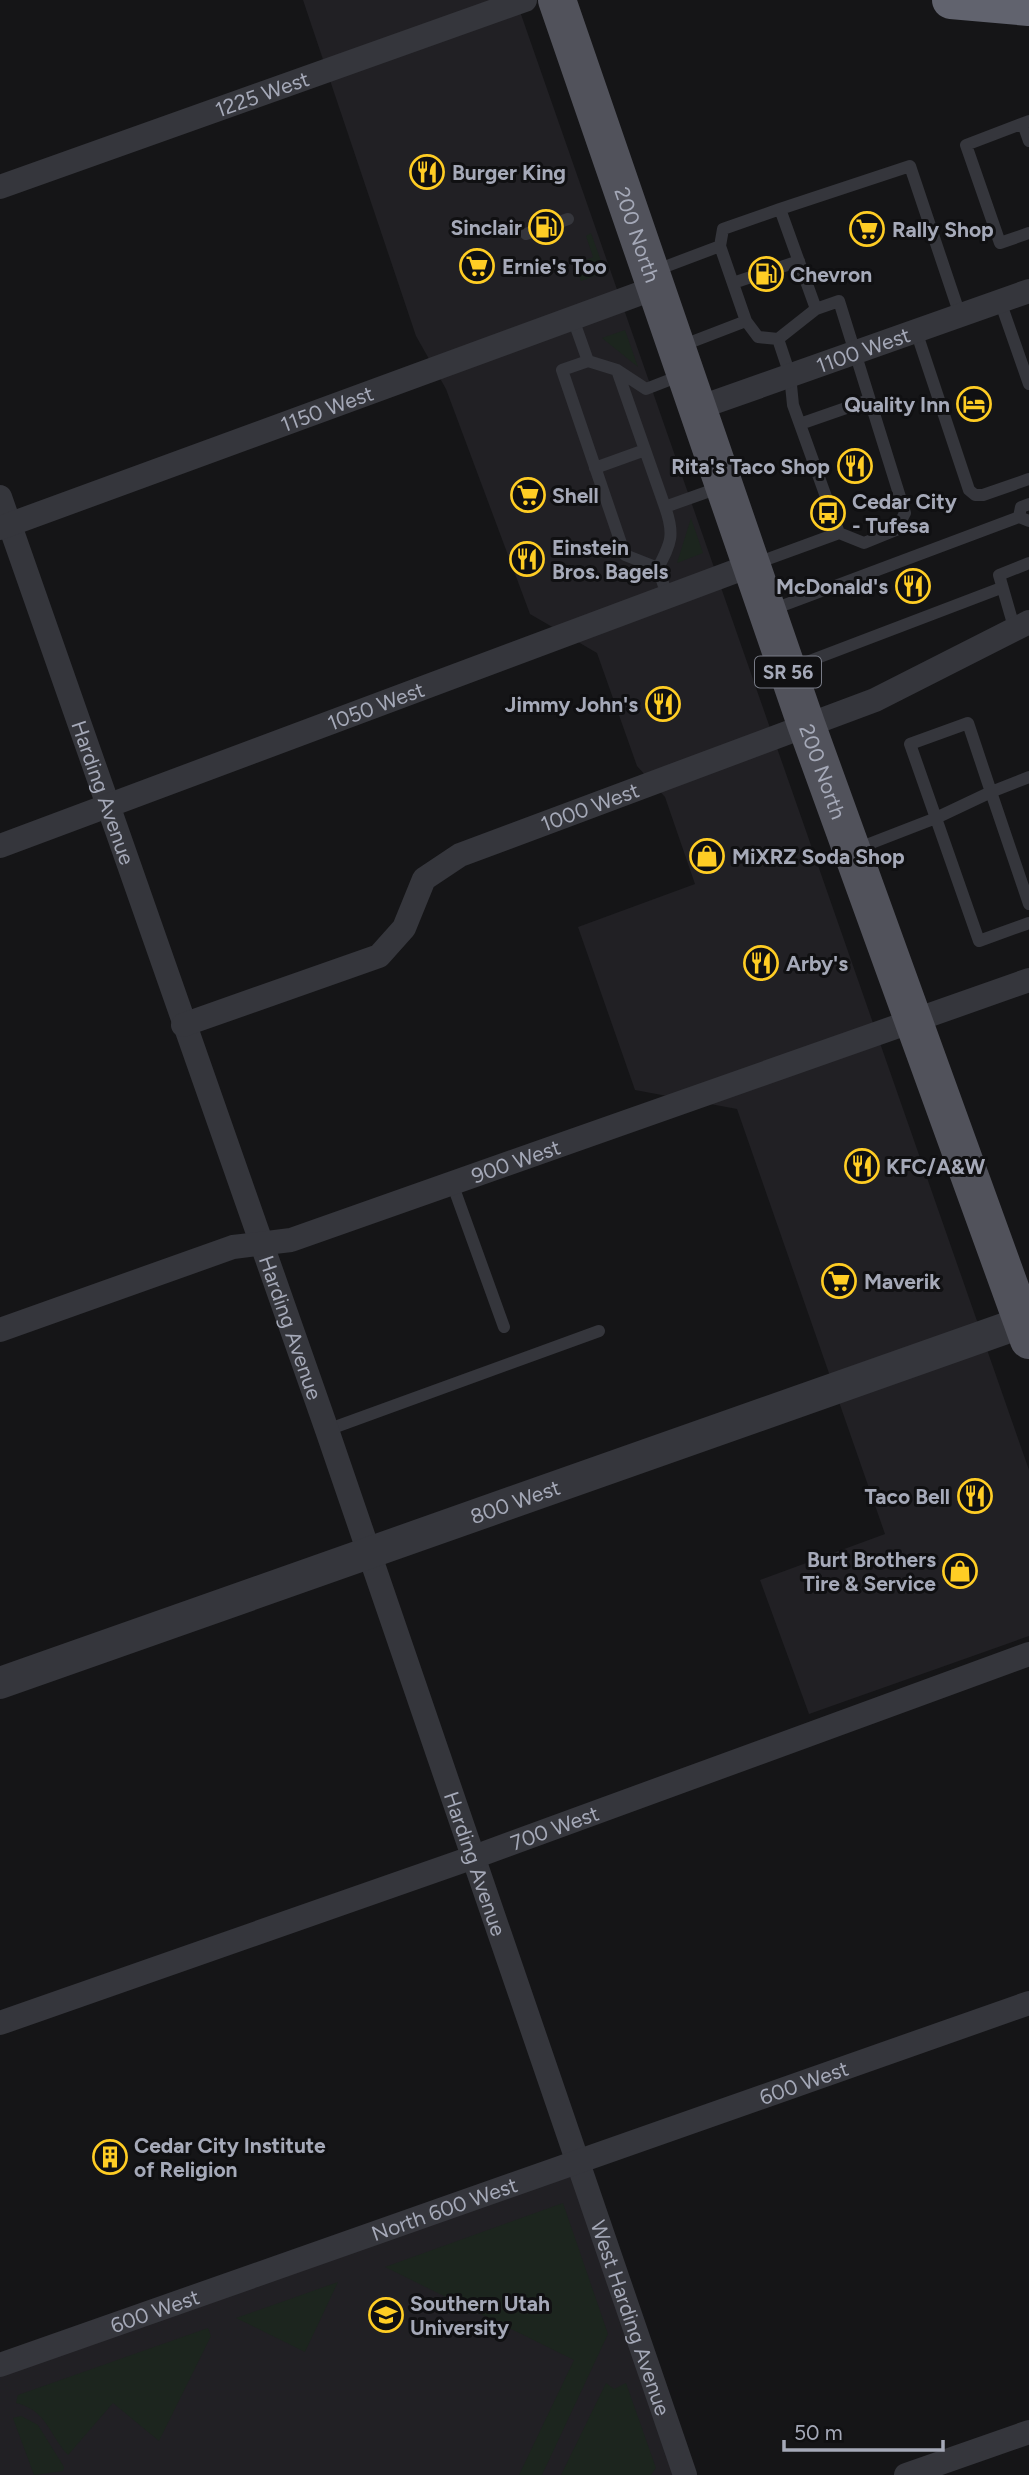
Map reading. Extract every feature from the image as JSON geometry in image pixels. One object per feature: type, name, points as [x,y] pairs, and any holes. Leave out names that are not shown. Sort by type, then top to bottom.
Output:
[{"type":"highway","points":[[951,0],[1029,7]]},
{"type":"main road","name":"200 North","points":[[557,0],[806,724],[1027,1327]]},
{"type":"street","name":"1225 West","points":[[0,187],[525,0]]},
{"type":"street","name":"1150 West","points":[[5,526],[469,357],[572,316],[652,280]]},
{"type":"street","name":"1100 West","points":[[687,376],[790,375],[1029,291]]},
{"type":"street","name":"Harding Avenue","points":[[0,497],[5,526],[327,1430],[578,2161]]},
{"type":"street","name":"1050 West","points":[[0,846],[752,565]]},
{"type":"street","name":"1000 West","points":[[183,1025],[379,956],[404,928],[424,879],[460,855],[875,700],[1022,624]]},
{"type":"street","name":"900 West","points":[[0,1330],[233,1247],[291,1240],[1029,980]]},
{"type":"street","name":"800 West","points":[[0,1683],[368,1553],[1027,1327]]},
{"type":"street","name":"700 West","points":[[0,2023],[474,1857],[1029,1654]]},
{"type":"street","name":"600 West","points":[[578,2161],[1029,2003]]},
{"type":"street","name":"North 600 West","points":[[311,2255],[578,2161]]},
{"type":"street","name":"West Harding Avenue","points":[[578,2161],[685,2475]]},
{"type":"street","name":"600 West","points":[[0,2365],[311,2255]]},
{"type":"street","points":[[906,2475],[1029,2431]]},
{"type":"lane","points":[[1029,142],[1026,123],[966,145],[1000,243],[1029,233]]},
{"type":"lane","points":[[752,565],[839,533],[864,543],[880,539],[896,530],[905,513],[839,301],[816,309],[778,339],[758,337],[746,321],[720,246],[723,229],[910,166],[960,315]]},
{"type":"lane","points":[[780,209],[816,309]]},
{"type":"lane","points":[[526,234],[568,219]]},
{"type":"lane","points":[[652,280],[720,246]]},
{"type":"lane","points":[[733,283],[799,261]]},
{"type":"lane","points":[[1000,301],[1029,384]]},
{"type":"lane","points":[[572,316],[587,361]]},
{"type":"lane","points":[[667,595],[657,568],[625,555],[562,370],[587,361],[617,370],[646,389],[687,376],[746,321]]},
{"type":"lane","points":[[916,331],[969,490],[975,495],[983,495],[1029,479]]},
{"type":"lane","points":[[778,339],[790,375],[793,405],[839,533]]},
{"type":"lane","points":[[617,370],[673,529],[669,546],[657,568]]},
{"type":"lane","points":[[800,424],[869,400]]},
{"type":"lane","points":[[595,468],[645,450]]},
{"type":"lane","points":[[665,507],[725,485]]},
{"type":"lane","points":[[768,611],[1024,519],[1021,507],[1029,504]]},
{"type":"lane","points":[[1022,624],[1001,588],[999,575],[1029,563]]},
{"type":"lane","points":[[788,669],[1001,588]]},
{"type":"lane","points":[[1029,904],[968,723],[910,744],[979,941],[1029,923]]},
{"type":"lane","points":[[853,850],[936,818],[1029,777]]},
{"type":"lane","points":[[452,1183],[504,1327]]},
{"type":"lane","points":[[327,1430],[599,1331]]},
{"type":"shaded area","points":[[303,0],[516,0],[1029,1470],[1029,1636],[809,1714],[760,1580],[885,1534],[737,1109],[635,1090],[578,927],[695,884],[665,797],[637,766],[597,653],[530,614],[446,389],[416,336]]},
{"type":"shaded area","points":[[591,233],[605,272],[581,281],[575,264],[593,257],[586,236]]},
{"type":"shaded area","points":[[625,330],[638,367],[602,338]]},
{"type":"shaded area","points":[[691,518],[703,553],[677,563]]},
{"type":"shaded area","name":"Southern Utah University","points":[[578,2161],[685,2475],[0,2475],[0,2365]]},
{"type":"shaded area","points":[[563,2203],[608,2334],[542,2475],[519,2475],[574,2360],[385,2267]]},
{"type":"shaded area","points":[[338,2282],[305,2352],[236,2318]]},
{"type":"shaded area","points":[[208,2328],[211,2336],[159,2441],[113,2403],[68,2455],[35,2411],[16,2403],[18,2395]]},
{"type":"shaded area","points":[[606,2383],[614,2389],[626,2383],[656,2468],[651,2475],[561,2475]]},
{"type":"shaded area","points":[[21,2416],[38,2425],[64,2467],[63,2471],[34,2475],[13,2418]]},
{"type":"place","name":"Burger King","points":[[427,172]]},
{"type":"place","name":"Sinclair","points":[[546,227]]},
{"type":"place","name":"Rally Shop","points":[[867,229]]},
{"type":"place","name":"Ernie's Too","points":[[477,266]]},
{"type":"place","name":"Chevron","points":[[766,274]]},
{"type":"place","name":"Quality Inn","points":[[974,404]]},
{"type":"place","name":"Rita's Taco Shop","points":[[855,466]]},
{"type":"place","name":"Shell","points":[[528,495]]},
{"type":"place","name":"Cedar City - Tufesa","points":[[828,513]]},
{"type":"place","name":"Einstein Bros. Bagels","points":[[527,559]]},
{"type":"place","name":"McDonald's","points":[[913,586]]},
{"type":"place","name":"Jimmy John's","points":[[663,704]]},
{"type":"place","name":"MiXRZ Soda Shop","points":[[707,856]]},
{"type":"place","name":"Arby's","points":[[761,963]]},
{"type":"place","name":"KFC/A&W","points":[[862,1166]]},
{"type":"place","name":"Maverik","points":[[839,1281]]},
{"type":"place","name":"Taco Bell","points":[[975,1496]]},
{"type":"place","name":"Burt Brothers Tire & Service","points":[[960,1571]]},
{"type":"place","name":"Cedar City Institute of Religion","points":[[110,2157]]},
{"type":"place","name":"Southern Utah University","points":[[386,2315]]}]
